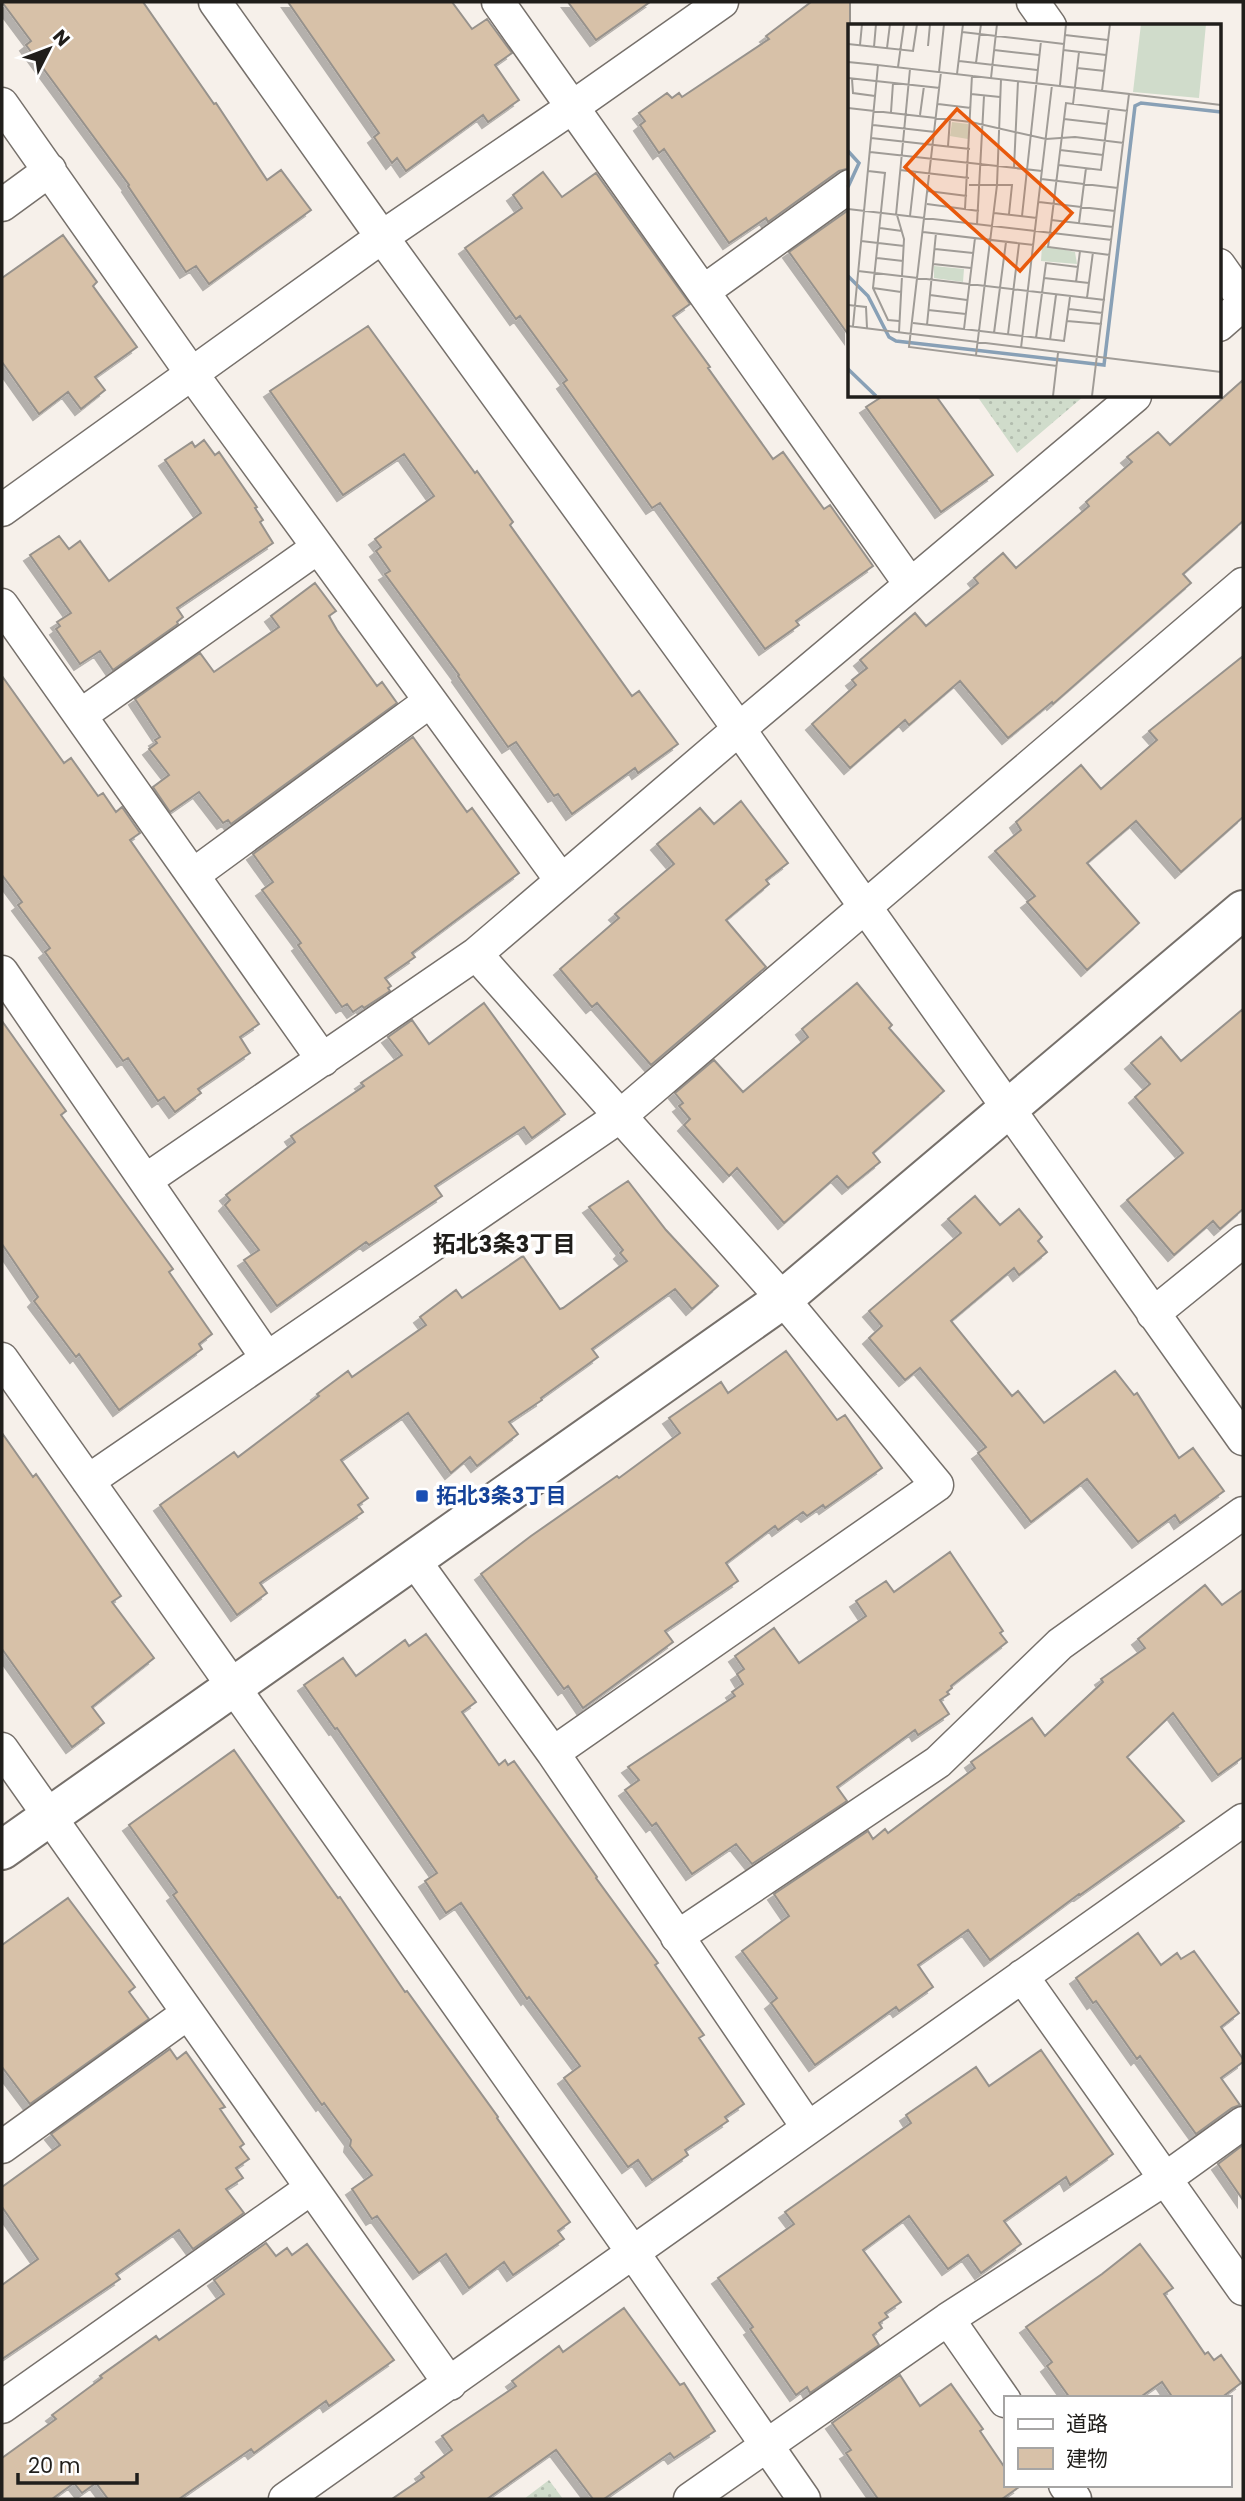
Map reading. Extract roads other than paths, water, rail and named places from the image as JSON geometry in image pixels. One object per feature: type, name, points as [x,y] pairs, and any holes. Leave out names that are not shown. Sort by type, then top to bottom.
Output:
[{"type":"street","points":[[215,2],[739,729],[1243,1438]]},
{"type":"street","points":[[498,2],[575,106],[910,584]]},
{"type":"street","points":[[2,510],[382,237],[722,2]]},
{"type":"street","points":[[1033,2],[1050,24]]},
{"type":"street","points":[[2,104],[317,548],[561,880]]},
{"type":"street","points":[[2,205],[50,170]]},
{"type":"street","points":[[704,291],[848,187]]},
{"type":"street","points":[[1220,267],[1243,302],[1220,324]]},
{"type":"street","points":[[146,1180],[476,954],[1134,397]]},
{"type":"street","points":[[81,715],[317,548]]},
{"type":"street","points":[[88,1481],[619,1117],[867,908],[1243,584]]},
{"type":"street","points":[[2,605],[323,1060]]},
{"type":"street","points":[[193,874],[429,702]]},
{"type":"street","points":[[2,1850],[783,1299],[1243,910]]},
{"type":"street","points":[[476,954],[783,1299],[937,1485],[553,1753]]},
{"type":"street","points":[[2,972],[267,1358]]},
{"type":"street","points":[[1153,1314],[1243,1241]]},
{"type":"street","points":[[2,1359],[804,2499]]},
{"type":"street","points":[[677,1937],[938,1762],[1059,1644],[1243,1513]]},
{"type":"street","points":[[414,1560],[553,1753],[808,2128]]},
{"type":"street","points":[[2,1749],[450,2384]]},
{"type":"street","points":[[285,2499],[1243,1820]]},
{"type":"street","points":[[1022,1976],[1243,2289]]},
{"type":"street","points":[[2,2147],[188,2013]]},
{"type":"street","points":[[690,2499],[948,2319],[1164,2179],[1243,2123]]},
{"type":"street","points":[[2,2407],[310,2189]]},
{"type":"street","points":[[948,2319],[1004,2400]]},
{"type":"place","name":"拓北3条3丁目","points":[[422,1496]]},
{"type":"district","name":"拓北3条3丁目","points":[[504,1244]]}]
